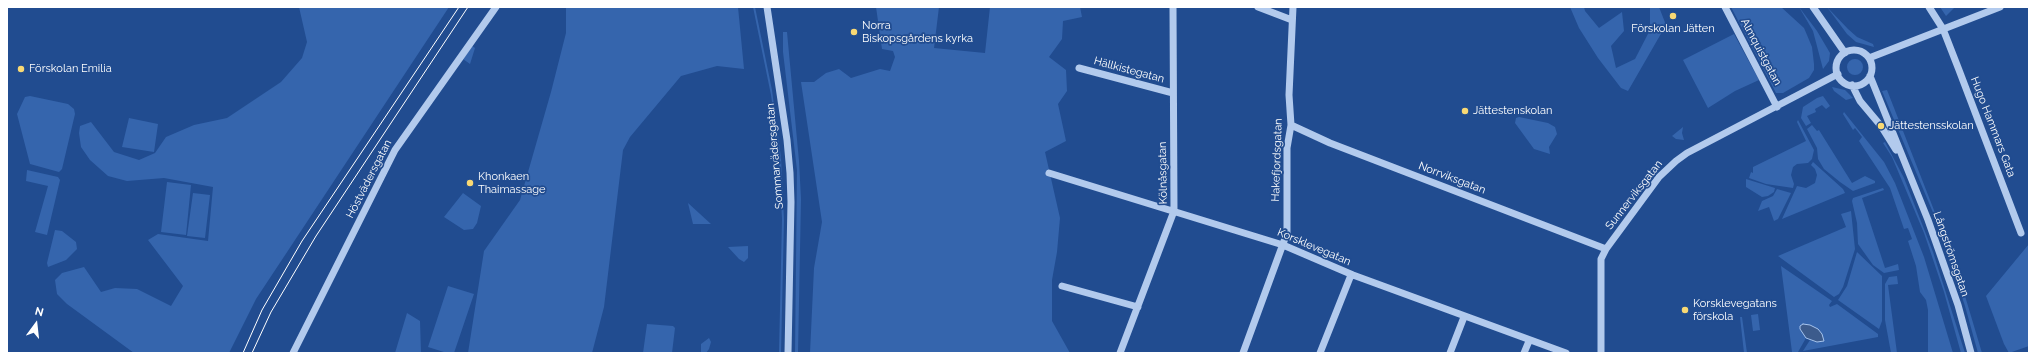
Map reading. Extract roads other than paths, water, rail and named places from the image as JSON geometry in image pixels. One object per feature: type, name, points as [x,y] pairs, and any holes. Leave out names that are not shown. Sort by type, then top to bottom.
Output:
[{"type":"street","name":"Höstvädersgatan","points":[[293,353],[395,150],[496,7]]},
{"type":"street","name":"Sommarvädersgatan","points":[[767,7],[787,140],[790,173],[791,202],[788,353]]},
{"type":"street","name":"Kölnåsgatan","points":[[1120,353],[1174,211],[1173,7]]},
{"type":"street","points":[[1258,7],[1292,20]]},
{"type":"street","name":"Hakefjordsgatan","points":[[1243,353],[1287,233],[1287,148],[1291,125],[1289,95],[1293,7]]},
{"type":"street","name":"Almquistgatan","points":[[1725,7],[1777,107]]},
{"type":"street","points":[[1812,7],[1845,53]]},
{"type":"street","name":"Hugo Hammars Gata","points":[[1929,7],[1942,29],[2021,233]]},
{"type":"street","points":[[1838,74],[1837,63],[1845,53],[1857,50],[1864,53],[1869,58],[2000,7]]},
{"type":"street","name":"Långströmsgatan","points":[[1869,58],[1872,68],[1870,76],[1938,249],[1971,353]]},
{"type":"street","name":"Hällkistegatan","points":[[1079,68],[1173,93]]},
{"type":"street","name":"Sunnerviksgatan","points":[[1601,353],[1601,259],[1606,249],[1659,177],[1676,161],[1838,74]]},
{"type":"street","name":"Långströmsgatan","points":[[1838,74],[1842,80],[1852,85],[1860,101],[1880,126],[1904,163]]},
{"type":"street","points":[[1852,85],[1860,84],[1870,76]]},
{"type":"street","name":"Norrviksgatan","points":[[1291,125],[1330,143],[1606,249]]},
{"type":"street","name":"Korsklevegatan","points":[[1049,173],[1283,245],[1351,275],[1529,341],[1566,353]]},
{"type":"street","points":[[1320,353],[1351,275]]},
{"type":"street","points":[[1062,286],[1138,307]]},
{"type":"street","points":[[1450,353],[1464,317]]},
{"type":"street","points":[[1524,353],[1529,341]]},
{"type":"tram line","points":[[243,353],[262,310],[302,241],[459,7]]},
{"type":"tram line","points":[[252,353],[271,312],[316,236],[468,7]]},
{"type":"place","name":"Förskolan Jätten","points":[[1673,16]]},
{"type":"place","name":"Norra Biskopsgårdens kyrka","points":[[854,32]]},
{"type":"place","name":"Förskolan Emilia","points":[[21,69]]},
{"type":"place","name":"Jättestenskolan","points":[[1465,111]]},
{"type":"place","name":"Jättestensskolan","points":[[1881,126]]},
{"type":"place","name":"Khonkaen Thaimassage","points":[[470,183]]},
{"type":"place","name":"Korsklevegatans förskola","points":[[1685,310]]}]
